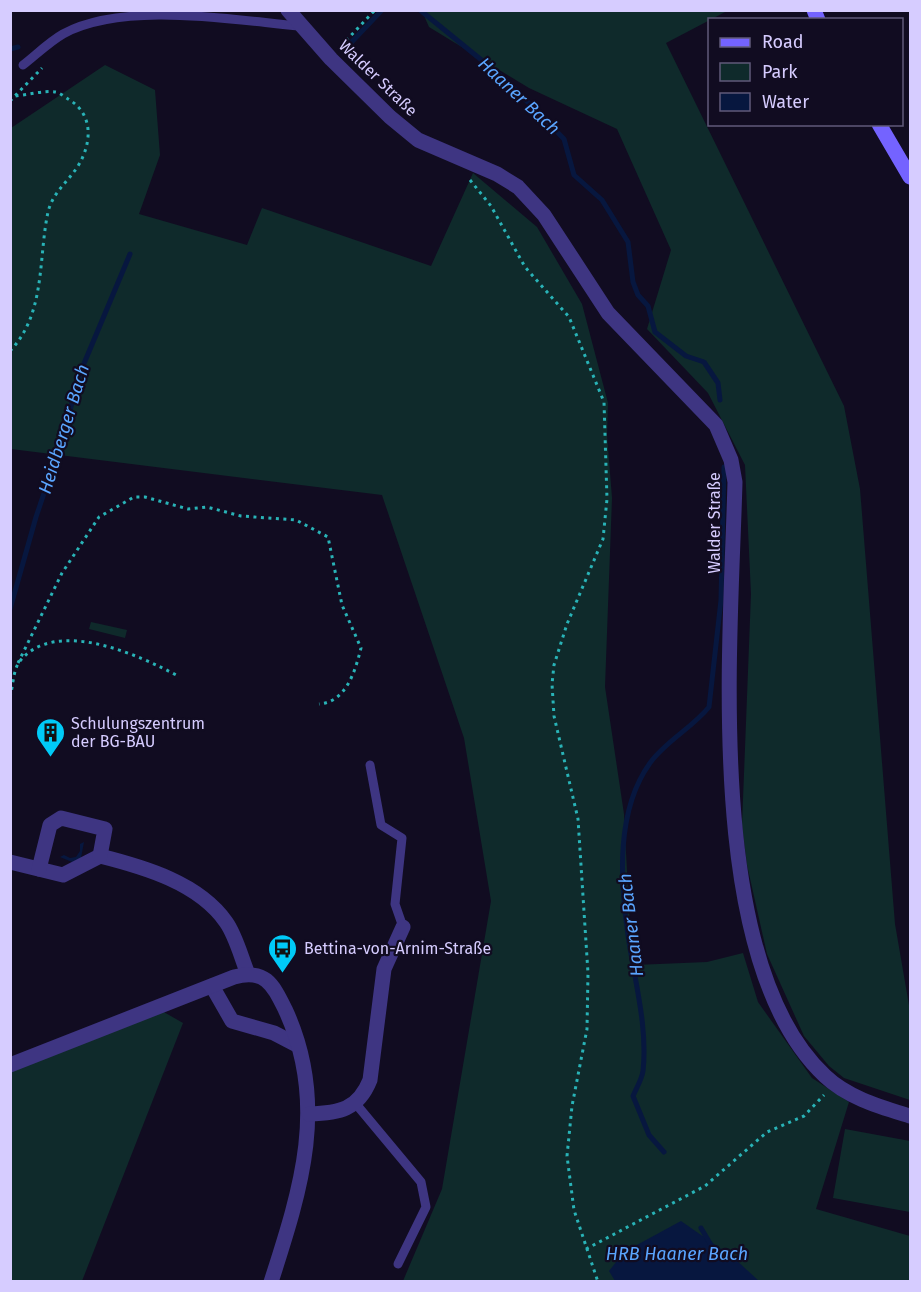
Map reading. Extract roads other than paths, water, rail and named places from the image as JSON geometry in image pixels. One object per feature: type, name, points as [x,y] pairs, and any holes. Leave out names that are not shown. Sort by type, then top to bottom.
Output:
[{"type":"main road","points":[[880,126],[910,177]]},
{"type":"street","name":"Walder Straße","points":[[288,10],[299,26],[331,59],[390,117],[411,134],[457,159],[497,174],[518,187],[544,215],[608,313],[716,425],[731,460],[735,482],[728,755],[736,842],[748,911],[765,978],[785,1023],[809,1058],[835,1084],[857,1098],[910,1116]]},
{"type":"street","points":[[39,869],[50,825],[61,818],[105,829],[100,856]]},
{"type":"street","points":[[10,862],[63,875],[100,856],[138,865],[206,898],[227,923],[248,974]]},
{"type":"street","points":[[309,1114],[339,1111],[356,1104],[365,1092],[370,1080],[384,969],[403,927]]},
{"type":"street","points":[[10,1065],[212,986],[248,974],[264,976],[276,990],[290,1020],[307,1079],[309,1114],[304,1166],[296,1202],[271,1281]]},
{"type":"street","points":[[212,986],[232,1021],[274,1033],[297,1045]]},
{"type":"lane","points":[[23,65],[63,35],[90,23],[122,17],[149,16],[299,26]]},
{"type":"lane","points":[[369,765],[381,825],[402,838],[395,904],[403,927]]},
{"type":"lane","points":[[356,1104],[422,1182],[426,1208],[398,1264]]},
{"type":"water","points":[[84,842],[81,858],[72,862],[60,857],[64,855],[70,858],[76,857],[80,851],[80,844]]},
{"type":"water","name":"HRB Haaner Bach","points":[[681,1221],[734,1258],[759,1281],[615,1281],[609,1271],[624,1252]]},
{"type":"waterway","name":"Heidberger Bach","points":[[346,48],[382,10]]},
{"type":"waterway","name":"Haaner Bach","points":[[420,10],[506,80],[564,139],[574,175],[602,200],[628,242],[633,282],[638,295],[648,306],[655,332],[686,356],[704,362],[718,383],[720,400]]},
{"type":"waterway","points":[[10,49],[18,47]]},
{"type":"waterway","name":"Heidberger Bach","points":[[10,609],[80,373],[130,254]]},
{"type":"waterway","name":"Haaner Bach","points":[[664,1152],[649,1135],[633,1096],[643,1071],[644,1037],[625,914],[623,846],[631,802],[650,763],[709,707],[721,600],[724,467]]},
{"type":"waterway","name":"Haaner Bach","points":[[701,1228],[711,1245]]},
{"type":"place","name":"Schulungszentrum der BG-BAU","points":[[50,758]]},
{"type":"place","name":"Bettina-von-Arnim-Straße","points":[[283,974]]}]
